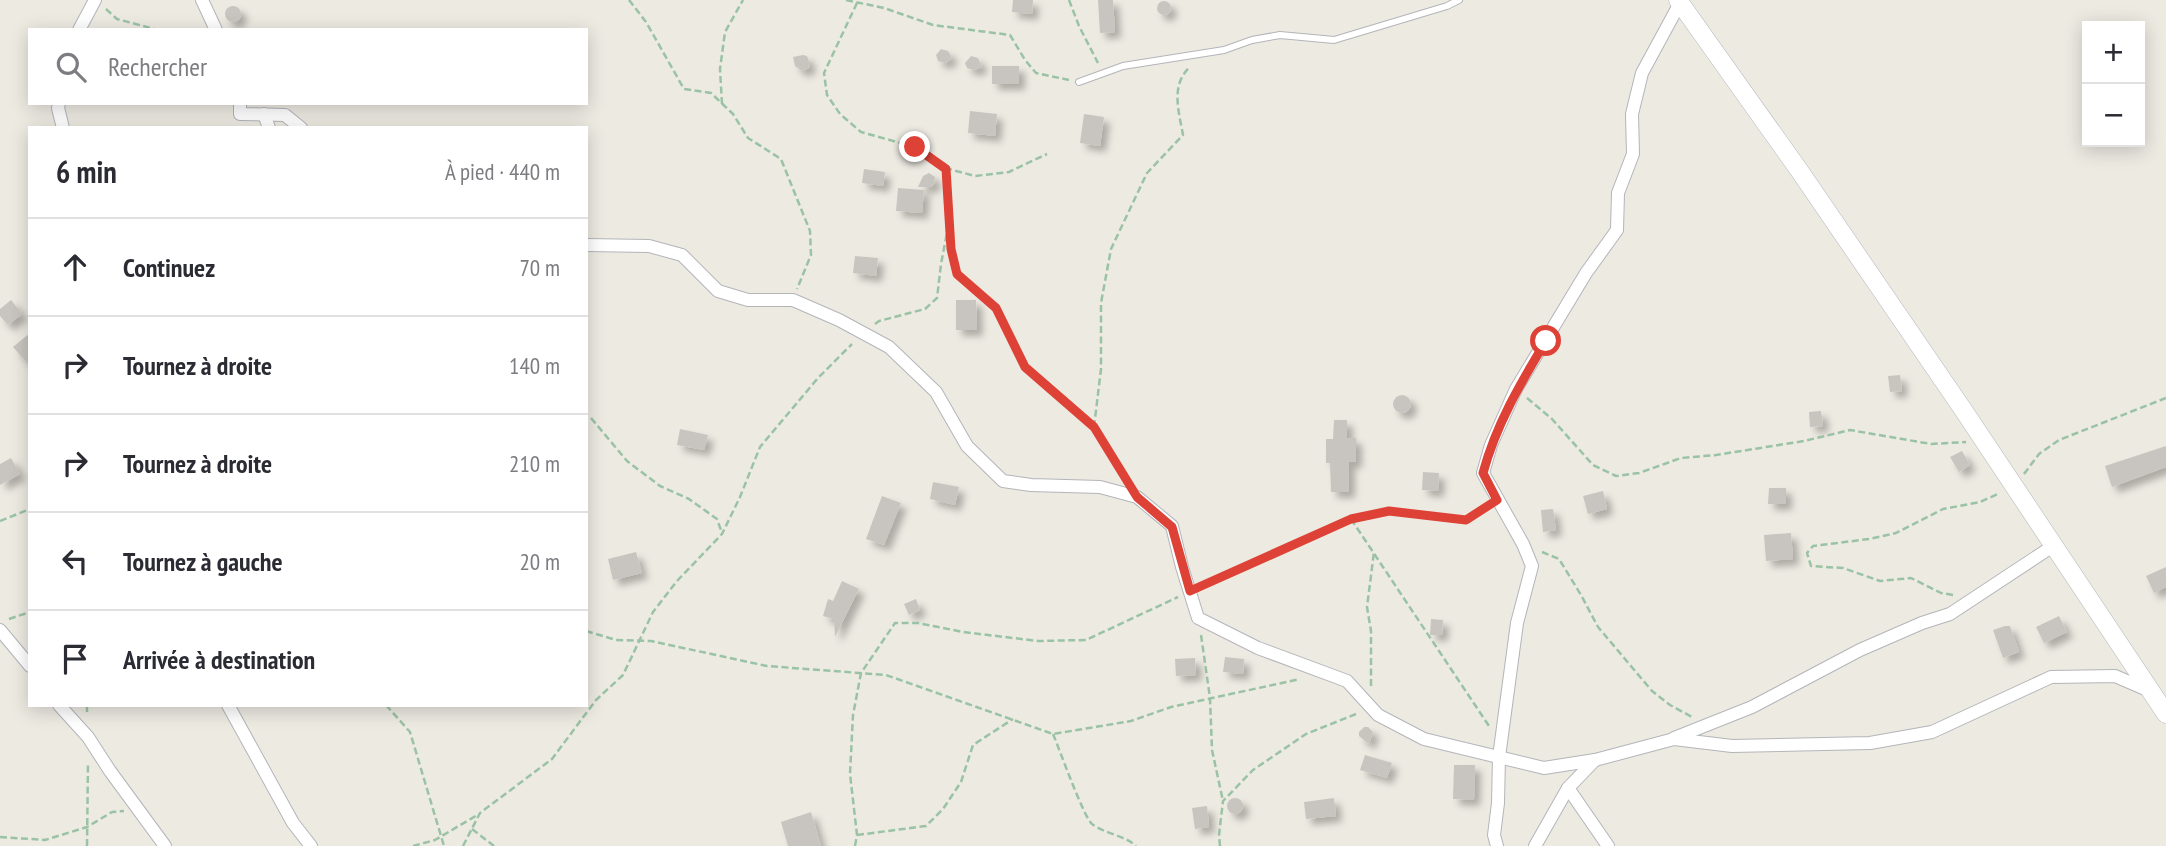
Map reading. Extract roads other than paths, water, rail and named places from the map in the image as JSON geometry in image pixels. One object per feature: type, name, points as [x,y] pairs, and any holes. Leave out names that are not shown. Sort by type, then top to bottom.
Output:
[{"type":"main road","points":[[1679,1],[1801,173],[2166,713]]},
{"type":"street","points":[[80,28],[95,0]]},
{"type":"street","points":[[202,0],[215,28]]},
{"type":"street","points":[[1497,846],[1494,835],[1499,757],[1517,623],[1532,566],[1483,473],[1491,445],[1516,390],[1586,273],[1617,230],[1618,193],[1633,154],[1632,114],[1642,73],[1679,1]]},
{"type":"street","points":[[58,105],[63,126]]},
{"type":"street","points":[[240,105],[240,114],[285,115],[299,126]]},
{"type":"street","points":[[264,114],[268,126]]},
{"type":"street","points":[[588,245],[649,246],[682,255],[718,291],[748,300],[793,300],[839,320],[889,347],[936,392],[967,446],[1003,481],[1031,485],[1100,487],[1137,497],[1172,527],[1198,618],[1258,648],[1347,681],[1378,715],[1424,739],[1544,768],[1595,760],[1674,739],[1752,707],[1860,650],[1950,614],[2053,546]]},
{"type":"street","points":[[0,630],[28,664]]},
{"type":"street","points":[[1674,739],[1732,747],[1870,743],[1932,732],[2051,677],[2115,676],[2150,691]]},
{"type":"street","points":[[61,707],[88,737],[165,846]]},
{"type":"street","points":[[229,707],[293,823],[311,846]]},
{"type":"street","points":[[1535,846],[1568,789],[1595,760]]},
{"type":"street","points":[[1568,789],[1608,846]]},
{"type":"lane","points":[[1079,82],[1123,65],[1224,50],[1280,34],[1334,40],[1459,0]]}]
